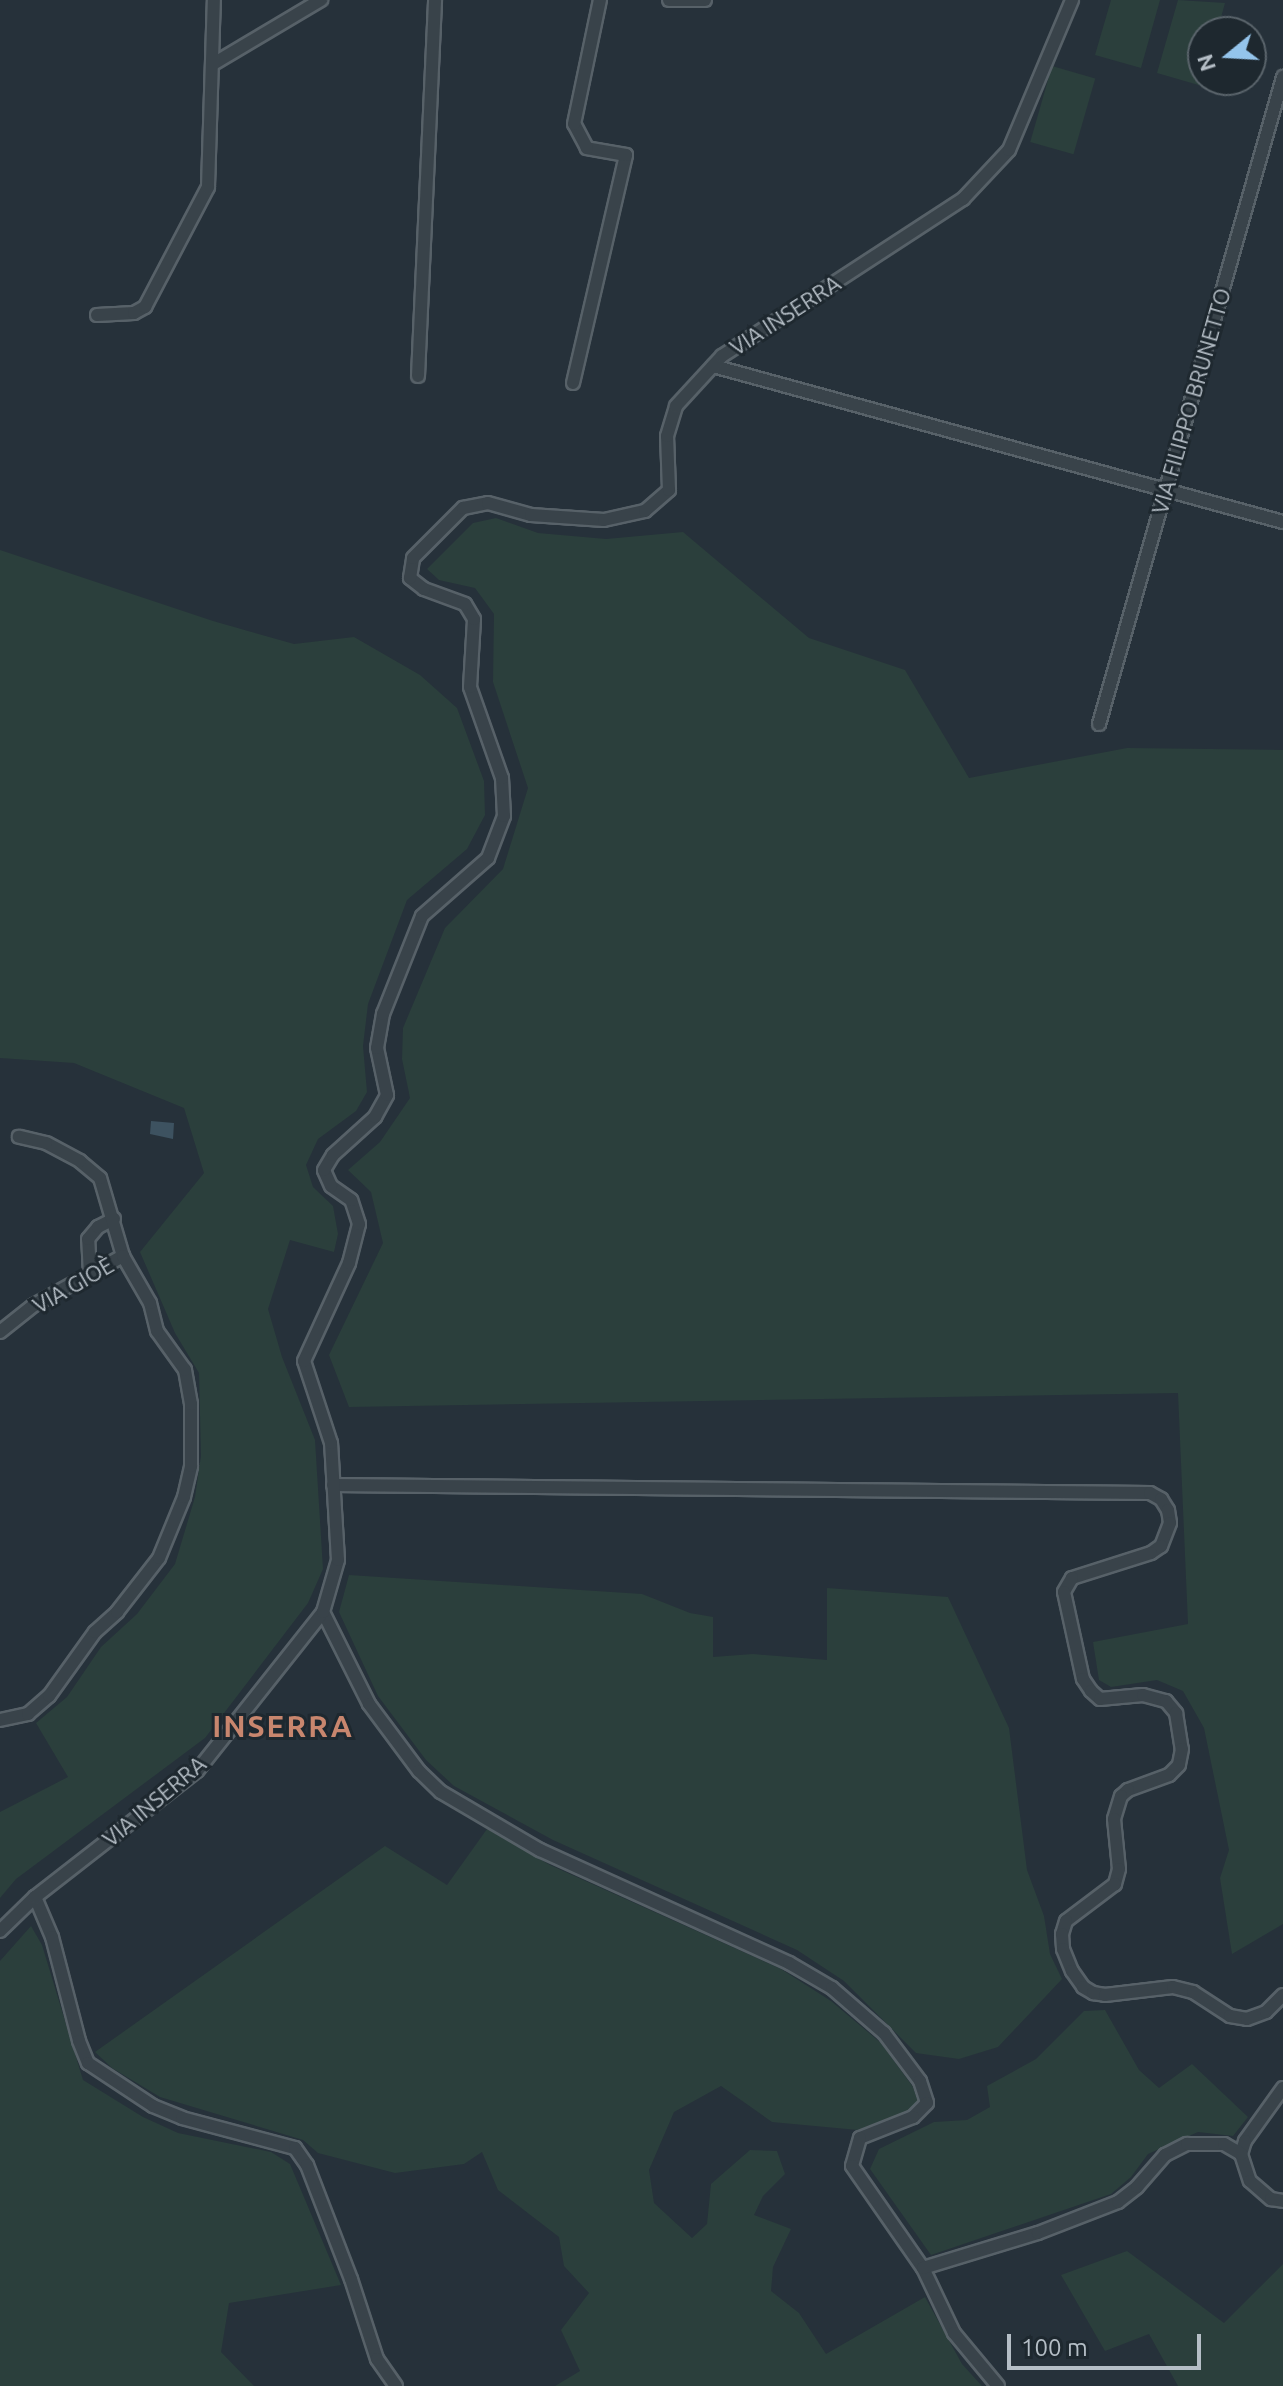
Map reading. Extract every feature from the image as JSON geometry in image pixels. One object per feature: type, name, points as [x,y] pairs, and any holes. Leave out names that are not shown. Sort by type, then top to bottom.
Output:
[{"type":"street","points":[[97,315],[134,313],[145,307],[208,187],[214,0]]},
{"type":"street","points":[[213,64],[321,0]]},
{"type":"street","points":[[418,376],[435,0]]},
{"type":"street","points":[[573,383],[626,155],[587,148],[574,124],[600,0]]},
{"type":"street","points":[[669,0],[705,0]]},
{"type":"street","name":"VIA INSERRA","points":[[0,1931],[35,1897],[197,1771],[323,1612],[338,1560],[331,1443],[304,1361],[349,1263],[359,1224],[351,1200],[331,1186],[324,1170],[333,1155],[375,1117],[387,1095],[377,1048],[383,1014],[422,916],[488,858],[504,816],[502,778],[470,687],[474,619],[465,604],[424,589],[410,578],[413,558],[463,508],[488,503],[531,515],[604,520],[645,511],[669,490],[667,436],[676,406],[722,356],[963,199],[1009,150],[1072,0]]},
{"type":"street","name":"VIA FILIPPO BRUNETTO","points":[[1099,724],[1283,77]]},
{"type":"street","points":[[713,366],[1283,522]]},
{"type":"street","name":"VIA GIOÈ","points":[[0,1332],[34,1305],[123,1256],[100,1178],[80,1161],[46,1143],[19,1137]]},
{"type":"street","points":[[90,1274],[88,1239],[98,1227],[114,1219]]},
{"type":"street","points":[[0,1720],[28,1714],[49,1696],[95,1632],[117,1612],[159,1558],[184,1497],[191,1466],[191,1404],[185,1370],[157,1331],[150,1303],[123,1256]]},
{"type":"street","points":[[333,1485],[1150,1493],[1161,1499],[1168,1510],[1170,1523],[1161,1546],[1151,1553],[1072,1578],[1064,1592],[1083,1679],[1100,1699],[1143,1695],[1166,1701],[1176,1713],[1182,1749],[1179,1765],[1169,1775],[1128,1790],[1121,1796],[1114,1819],[1119,1869],[1115,1884],[1066,1921],[1062,1934],[1063,1949],[1072,1971],[1093,1993],[1105,1995],[1173,1987],[1193,1992],[1230,2016],[1247,2019],[1266,2012],[1283,1995]]},
{"type":"street","points":[[323,1612],[369,1704],[419,1771],[441,1792],[540,1850],[789,1963],[832,1988],[884,2033],[920,2081],[927,2103],[913,2117],[860,2138],[852,2166],[923,2268],[954,2333],[998,2386]]},
{"type":"street","points":[[35,1897],[52,1937],[79,2041],[88,2063],[153,2106],[182,2118],[295,2148],[307,2165],[346,2265],[377,2359],[396,2386]]},
{"type":"street","points":[[1283,2088],[1245,2141],[1241,2154],[1250,2181],[1271,2199],[1283,2201]]},
{"type":"street","points":[[923,2268],[1038,2233],[1118,2202],[1137,2187],[1165,2155],[1187,2144],[1224,2144],[1241,2154]]},
{"type":"green space","points":[[1111,0],[1160,0],[1141,68],[1095,55]]},
{"type":"green space","points":[[1178,0],[1225,3],[1221,16],[1187,16],[1187,82],[1157,73]]},
{"type":"green space","points":[[1052,66],[1095,78],[1073,154],[1030,142]]},
{"type":"green space","points":[[496,518],[538,533],[606,539],[683,532],[809,638],[905,670],[969,778],[1127,748],[1283,750],[1283,1924],[1232,1954],[1220,1878],[1229,1850],[1204,1728],[1183,1691],[1157,1680],[1111,1687],[1099,1680],[1093,1642],[1188,1624],[1178,1393],[349,1407],[329,1355],[383,1243],[371,1192],[348,1170],[380,1142],[410,1098],[402,1059],[403,1028],[445,928],[503,869],[528,788],[493,682],[494,614],[475,588],[439,580],[427,569],[473,523]]},
{"type":"green space","points":[[0,550],[213,621],[294,644],[354,637],[420,675],[457,708],[484,781],[485,815],[467,849],[407,900],[368,1004],[363,1046],[367,1092],[356,1111],[318,1139],[306,1165],[313,1187],[333,1206],[338,1234],[334,1252],[290,1240],[268,1309],[282,1357],[315,1440],[323,1569],[308,1603],[205,1738],[16,1879],[0,1898],[0,1812],[68,1777],[36,1723],[67,1697],[101,1647],[137,1614],[175,1564],[195,1497],[201,1456],[199,1373],[175,1333],[140,1252],[204,1173],[184,1108],[74,1063],[0,1058]]},
{"type":"green space","points":[[349,1575],[642,1594],[690,1613],[713,1617],[713,1657],[753,1654],[827,1660],[827,1588],[948,1597],[1009,1728],[1027,1870],[1044,1916],[1050,1954],[1062,1979],[998,2047],[959,2059],[916,2053],[844,1981],[797,1950],[553,1840],[454,1786],[426,1760],[378,1696],[339,1612]]},
{"type":"green space","points":[[487,1829],[550,1865],[781,1969],[831,2001],[881,2043],[913,2087],[918,2102],[913,2109],[858,2130],[772,2122],[721,2086],[674,2112],[649,2170],[654,2203],[692,2238],[707,2224],[711,2184],[750,2150],[777,2151],[785,2174],[763,2196],[754,2215],[791,2229],[773,2267],[771,2291],[799,2313],[826,2354],[925,2297],[962,2364],[982,2386],[555,2386],[580,2371],[561,2330],[589,2293],[564,2266],[559,2237],[498,2190],[482,2152],[464,2164],[395,2173],[318,2153],[303,2140],[160,2097],[112,2068],[95,2052],[385,1846],[447,1885]]},
{"type":"green space","points":[[31,1926],[42,1945],[83,2080],[143,2117],[178,2133],[271,2152],[290,2164],[341,2285],[229,2303],[221,2352],[254,2386],[0,2386],[0,1961]]},
{"type":"green space","points":[[1105,2010],[1139,2070],[1159,2088],[1192,2064],[1248,2117],[1233,2136],[1198,2132],[1148,2154],[1131,2177],[1111,2194],[931,2255],[870,2169],[879,2149],[934,2122],[967,2120],[990,2107],[987,2086],[1036,2059],[1084,2011]]},
{"type":"green space","points":[[1127,2251],[1224,2323],[1283,2264],[1283,2386],[1178,2386],[1149,2334],[1105,2351],[1061,2275]]},
{"type":"water","points":[[151,1121],[174,1123],[173,1139],[150,1134]]},
{"type":"district","name":"INSERRA","points":[[283,1726]]}]
